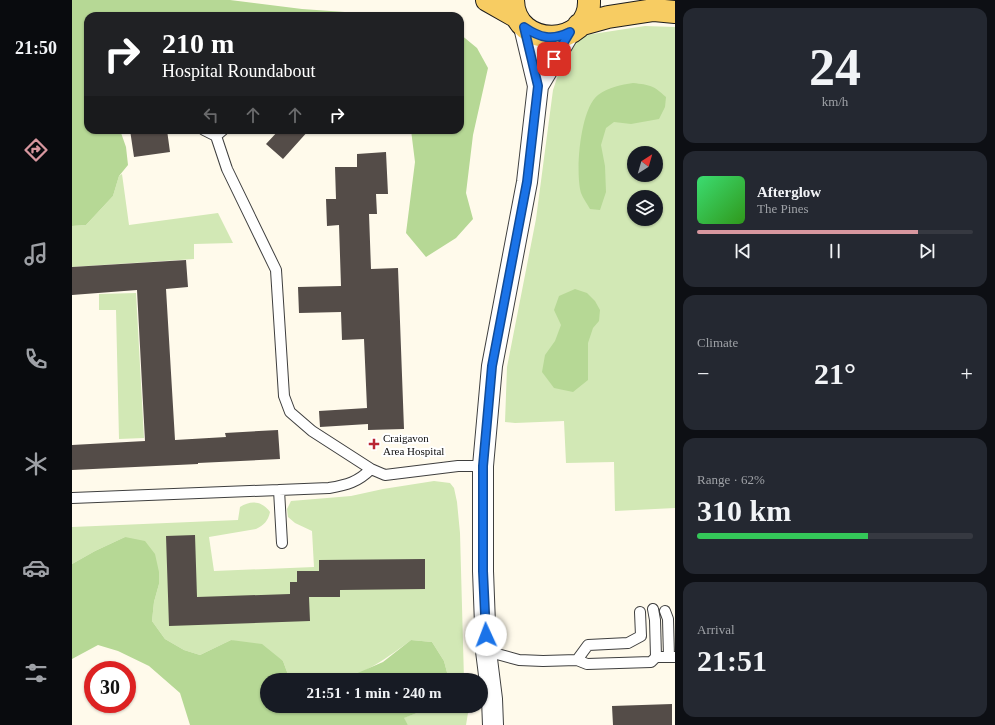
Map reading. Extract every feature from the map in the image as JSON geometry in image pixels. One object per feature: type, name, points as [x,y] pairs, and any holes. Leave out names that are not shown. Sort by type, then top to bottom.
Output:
[{"type":"main road","points":[[487,0],[518,15],[534,34],[546,37],[561,37],[574,29],[584,20],[590,6],[589,0]]},
{"type":"main road","points":[[630,0],[654,10]]},
{"type":"main road","points":[[574,29],[608,17],[654,10],[675,12]]},
{"type":"street","points":[[493,725],[492,699],[486,651],[483,571],[483,466],[492,366],[527,182],[538,86],[518,15]]},
{"type":"street","points":[[538,86],[574,29]]},
{"type":"lane","points":[[220,134],[227,169],[276,270],[284,396],[290,412],[312,431],[371,469],[385,474],[458,466],[483,466]]},
{"type":"lane","points":[[72,498],[329,488],[348,485],[365,475],[371,469]]},
{"type":"lane","points":[[279,490],[282,543]]},
{"type":"lane","points":[[653,609],[655,620],[656,657]]},
{"type":"lane","points":[[486,651],[519,660],[577,660],[587,664],[651,662],[656,657],[672,657],[668,619],[665,611]]},
{"type":"lane","points":[[577,660],[588,645],[628,643],[641,636],[640,612]]},
{"type":"green space","points":[[72,0],[230,0],[302,9],[345,12],[84,12],[84,134],[121,134],[126,147],[128,165],[119,176],[113,196],[86,225],[72,226]]},
{"type":"green space","points":[[645,26],[675,27],[675,508],[615,511],[614,462],[566,463],[564,421],[505,422],[507,367],[536,219],[553,90],[565,54],[571,46],[586,35]]},
{"type":"green space","points":[[464,37],[477,48],[488,68],[473,135],[466,193],[473,219],[456,238],[426,257],[406,233],[415,162],[412,134],[464,134]]},
{"type":"green space","points":[[633,83],[647,85],[658,90],[666,97],[665,107],[659,119],[631,124],[614,122],[606,128],[601,145],[605,166],[606,192],[600,210],[590,209],[581,193],[579,183],[580,141],[587,113],[592,102],[602,92],[611,88]]},
{"type":"green space","points":[[122,174],[129,225],[218,213],[233,243],[194,244],[194,259],[72,267],[72,226],[86,225],[113,196],[119,176]]},
{"type":"green space","points":[[575,289],[587,293],[595,301],[600,310],[599,321],[593,328],[588,343],[588,380],[573,392],[554,388],[542,372],[545,355],[555,341],[561,325],[554,310],[559,296]]},
{"type":"green space","points":[[136,293],[144,438],[119,439],[116,310],[99,310],[99,294]]},
{"type":"green space","points":[[434,481],[450,483],[454,488],[460,533],[464,673],[447,673],[444,661],[432,642],[411,640],[360,673],[287,673],[283,661],[231,640],[200,655],[184,650],[165,639],[152,621],[154,602],[159,584],[125,537],[72,564],[72,527],[238,520],[240,507],[248,503],[256,503],[267,508],[270,512],[267,520],[263,524],[256,529],[209,537],[214,571],[314,567],[312,531],[295,523],[288,517],[287,509],[291,501],[351,496]]},
{"type":"green space","points":[[125,537],[145,541],[155,554],[159,572],[159,584],[154,602],[152,621],[165,639],[184,650],[200,655],[231,640],[262,644],[283,661],[287,673],[260,673],[260,713],[417,713],[404,718],[408,725],[190,725],[180,693],[149,666],[118,651],[98,645],[72,659],[72,564]]},
{"type":"green space","points":[[411,640],[432,642],[444,661],[447,673],[358,673],[383,662]]},
{"type":"green space","points":[[417,713],[468,713],[466,725],[408,725],[403,718]]},
{"type":"building","points":[[131,134],[168,134],[170,152],[134,157]]},
{"type":"building","points":[[275,134],[305,134],[283,159],[266,144]]},
{"type":"building","points":[[386,152],[388,194],[376,194],[377,214],[369,214],[371,269],[398,268],[404,429],[368,430],[368,424],[320,427],[319,411],[367,408],[364,339],[342,340],[341,312],[299,313],[298,287],[341,286],[339,225],[327,226],[326,199],[336,199],[335,167],[357,167],[357,154]]},
{"type":"building","points":[[186,260],[188,287],[166,289],[175,440],[226,437],[225,433],[278,430],[280,459],[72,470],[72,445],[145,441],[137,290],[72,295],[72,267]]},
{"type":"building","points":[[195,535],[197,597],[290,594],[290,582],[297,582],[297,571],[319,571],[319,560],[425,559],[425,589],[340,590],[340,597],[309,597],[310,621],[169,626],[166,536]]},
{"type":"building","points":[[672,704],[672,725],[613,725],[612,706]]},
{"type":"place","name":"Craigavon Area Hospital","points":[[374,444]]},
{"type":"route","points":[[486,635],[483,571],[483,466],[492,366],[527,182],[538,86],[524,27],[534,34],[546,37],[561,37],[570,32],[554,59]]}]
